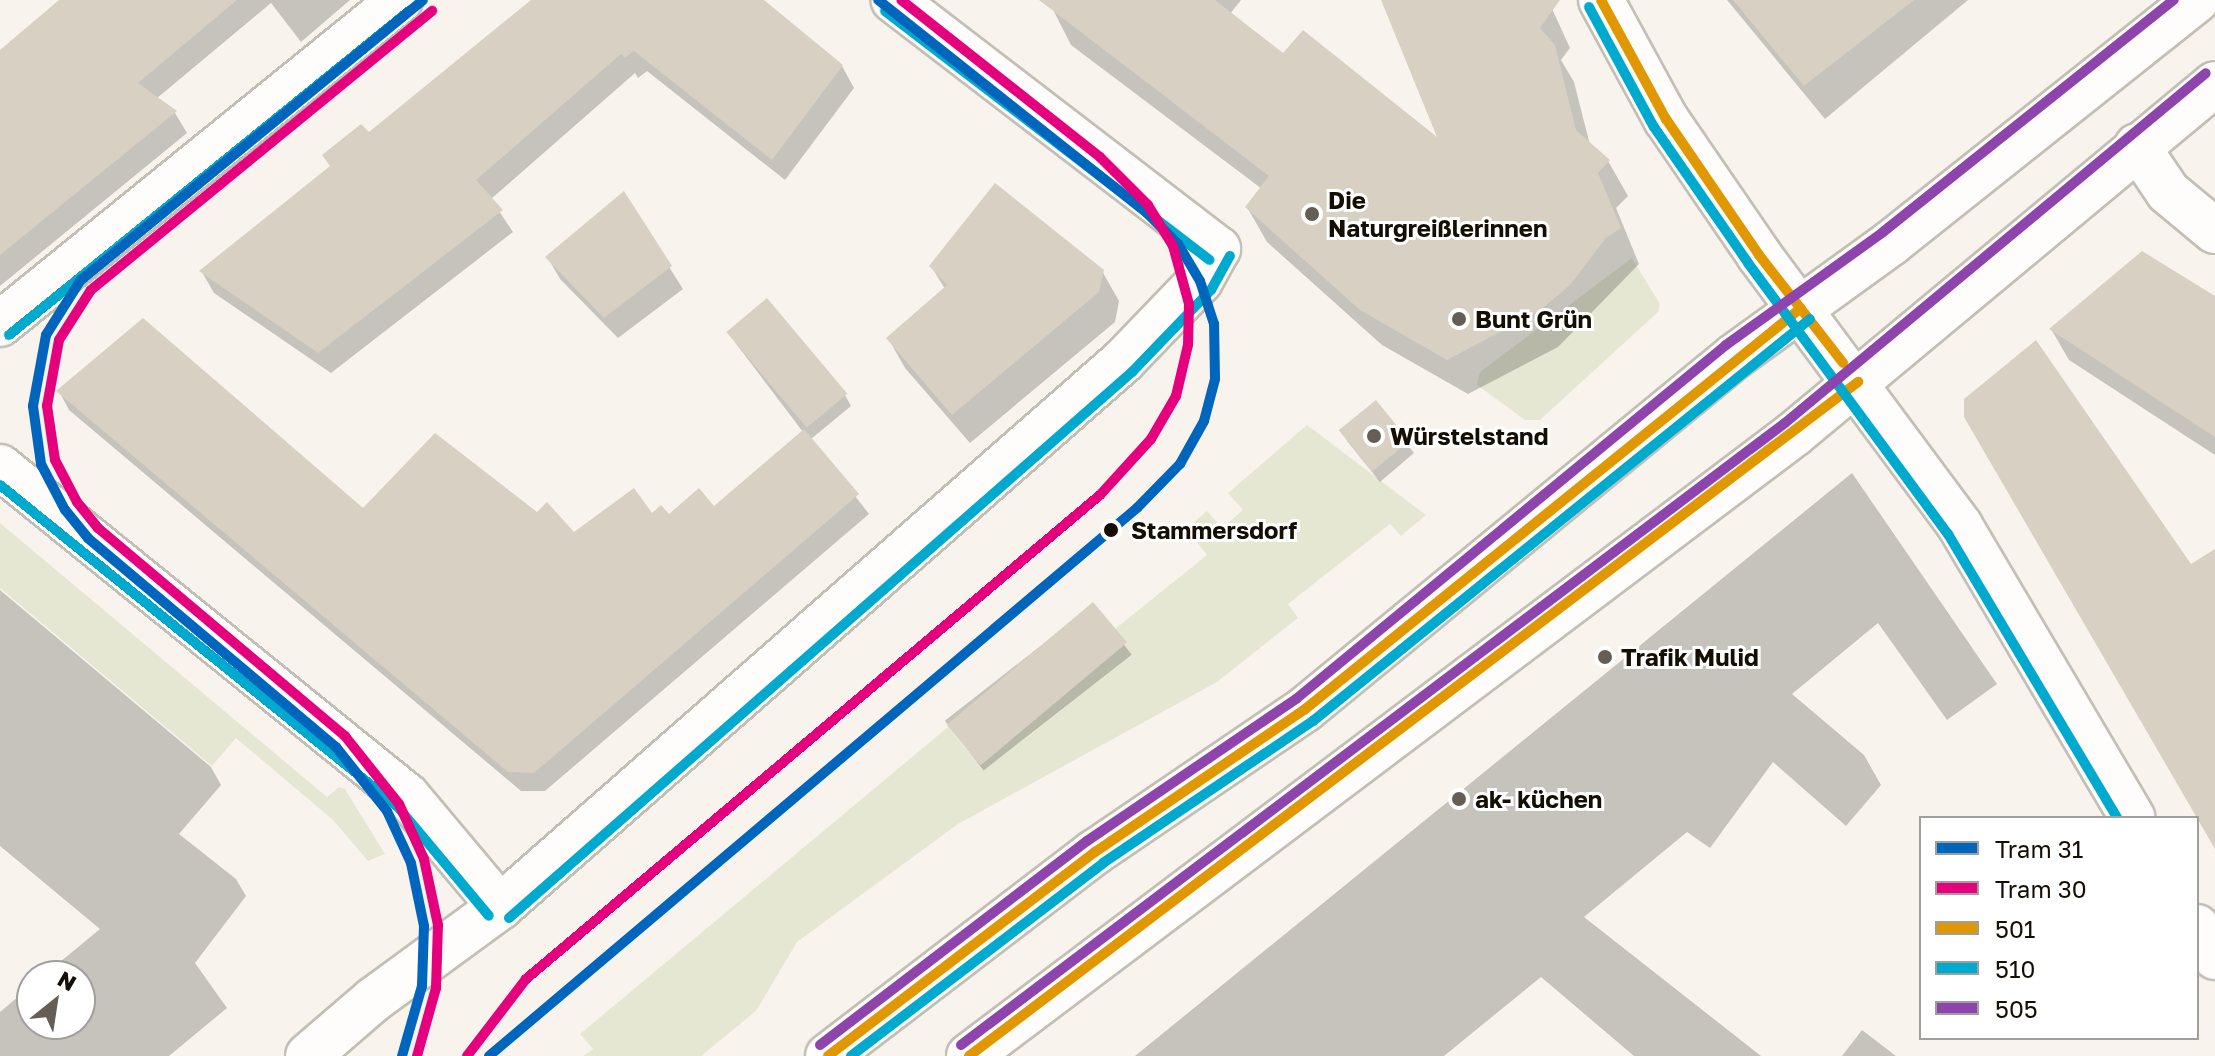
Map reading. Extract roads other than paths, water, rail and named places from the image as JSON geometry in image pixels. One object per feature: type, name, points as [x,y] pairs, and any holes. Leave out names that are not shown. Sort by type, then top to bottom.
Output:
[{"type":"main road","points":[[0,324],[400,0]]},
{"type":"main road","points":[[308,1056],[373,1000],[500,907],[1123,361],[1200,281],[1218,249],[894,0]]},
{"type":"main road","points":[[1601,0],[1666,119],[1960,526],[2132,816]]},
{"type":"main road","points":[[828,1056],[1095,852],[1304,710],[1801,308],[2196,0]]},
{"type":"main road","points":[[969,1056],[1291,809],[1590,590],[1858,382],[2215,84]]},
{"type":"main road","points":[[2137,146],[2168,192],[2215,231]]},
{"type":"main road","points":[[0,467],[407,796],[500,907]]},
{"type":"main road","points":[[2199,930],[2215,957]]},
{"type":"tram line","name":"31","points":[[402,1056],[422,986],[424,926],[411,863],[387,811],[336,747],[88,538],[65,510],[41,464],[33,406],[46,335],[80,281],[423,0]]},
{"type":"tram line","name":"31","points":[[489,1056],[1137,508],[1180,464],[1204,421],[1215,379],[1214,324],[1200,281],[1178,244],[1147,213],[878,0]]},
{"type":"tram line","name":"30","points":[[467,1056],[526,979],[1100,495],[1151,439],[1176,396],[1188,345],[1189,304],[1173,246],[1148,205],[1100,157],[901,0]]},
{"type":"tram line","name":"30","points":[[417,1056],[436,988],[438,925],[424,859],[399,804],[345,736],[98,528],[77,502],[55,460],[47,406],[59,340],[91,290],[432,11]]},
{"type":"place","name":"Die Naturgreißlerinnen","points":[[1312,214]]},
{"type":"place","name":"Bunt Grün","points":[[1459,319]]},
{"type":"place","name":"Würstelstand","points":[[1374,436]]},
{"type":"place","name":"Stammersdorf","points":[[1111,530]]},
{"type":"place","name":"Trafik Mulid","points":[[1605,657]]},
{"type":"place","name":"ak- küchen","points":[[1459,799]]}]
